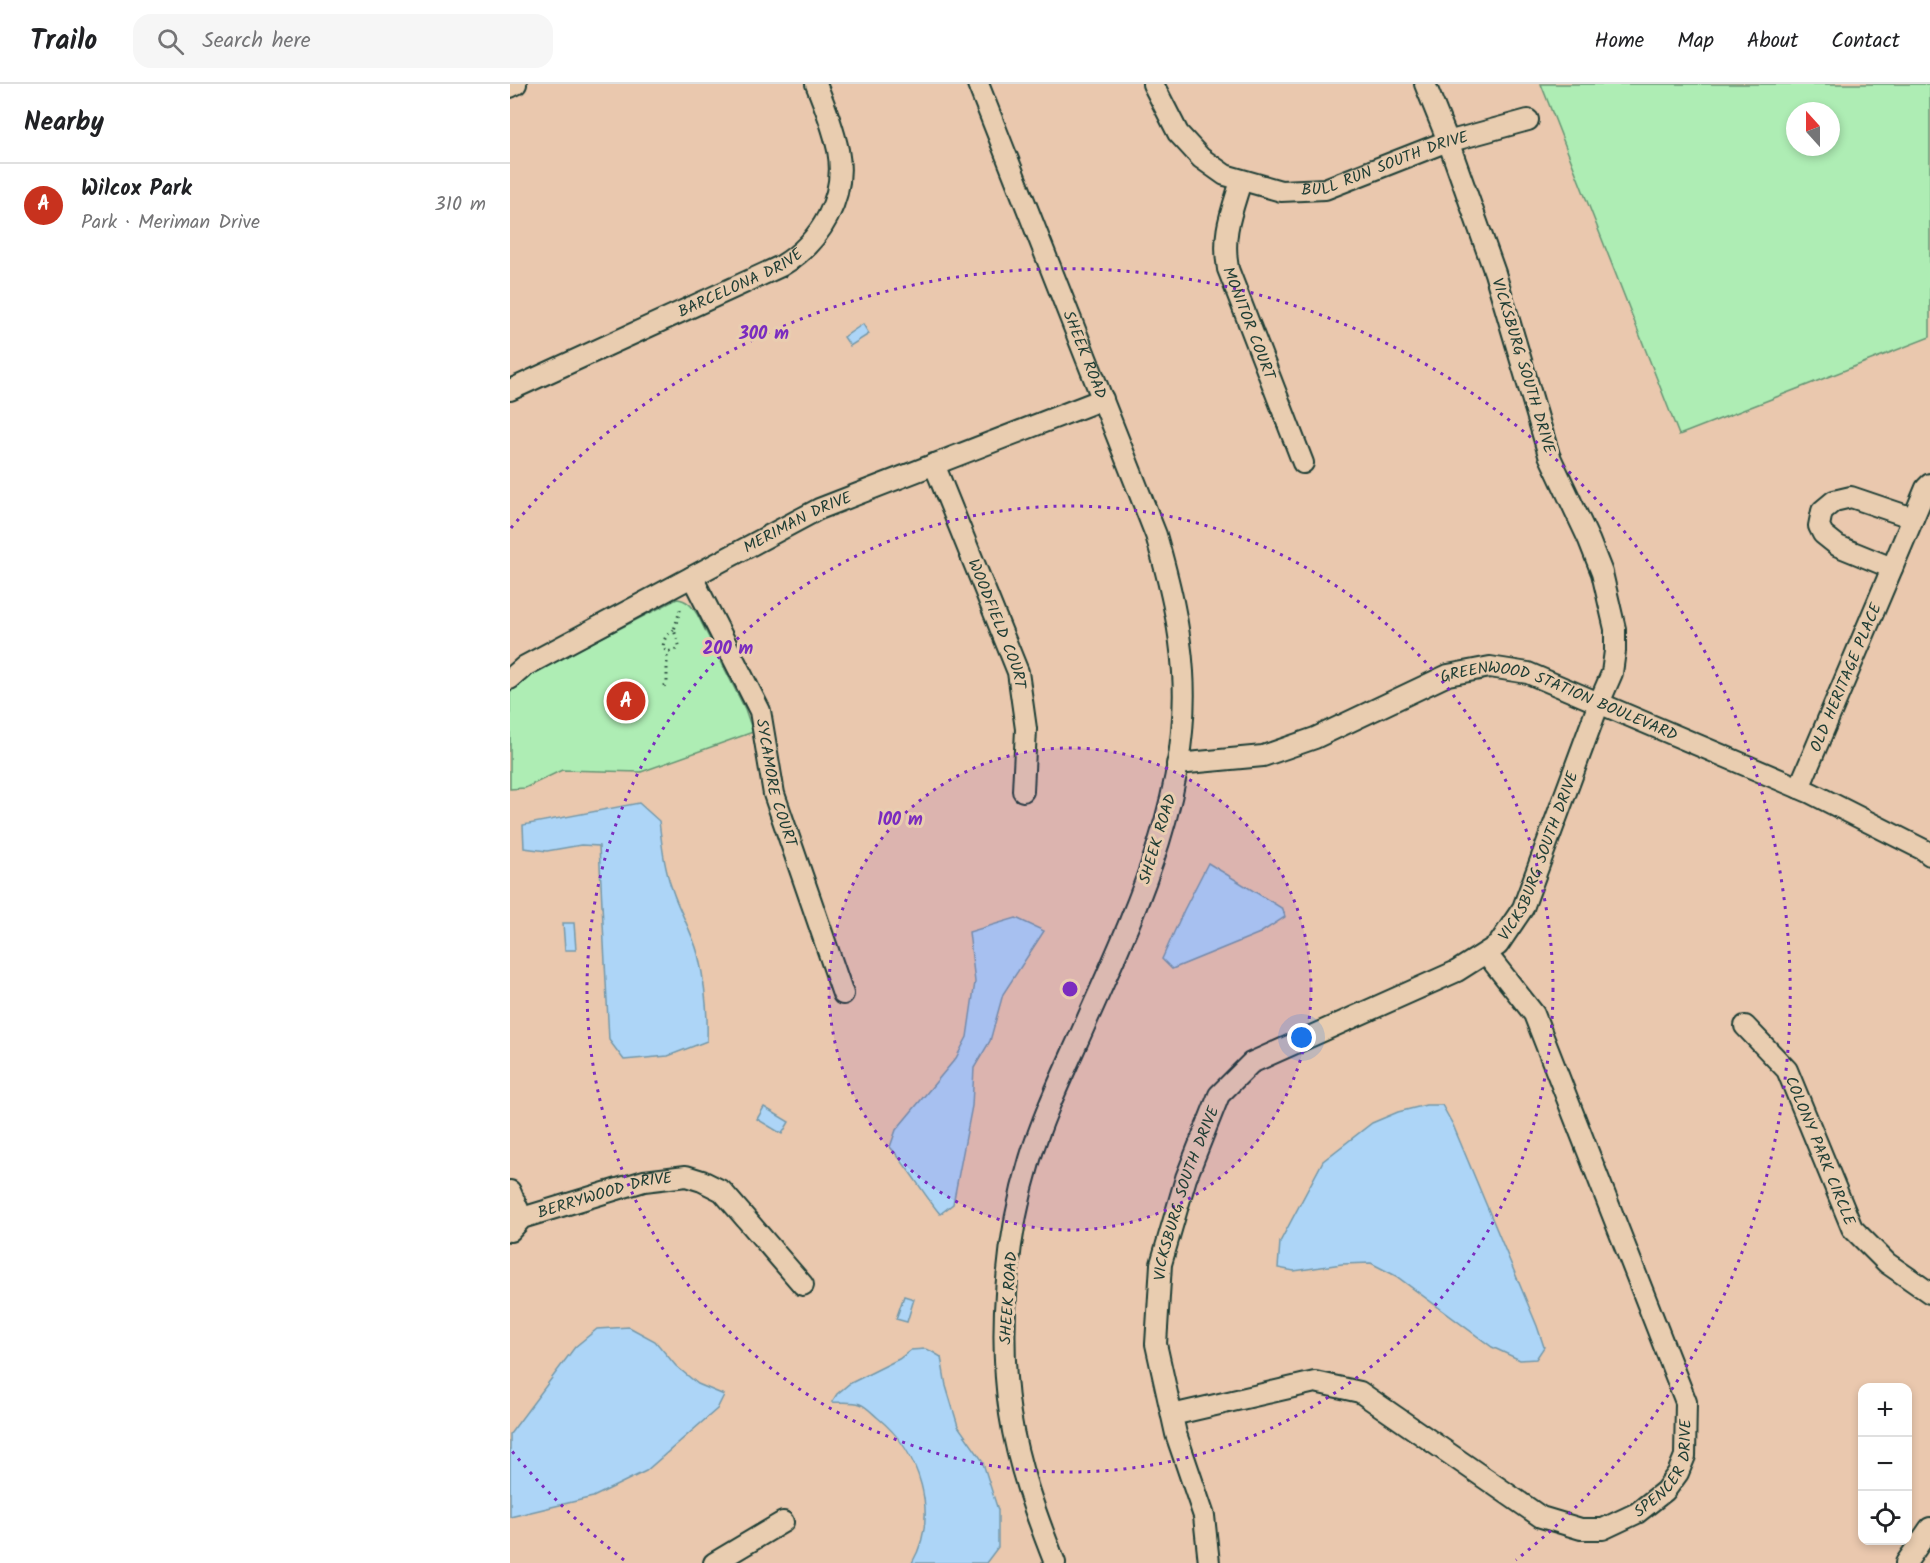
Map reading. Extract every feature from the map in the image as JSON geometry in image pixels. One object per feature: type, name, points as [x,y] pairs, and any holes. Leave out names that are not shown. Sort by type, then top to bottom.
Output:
[{"type":"street","points":[[510,87],[516,84]]},
{"type":"street","name":"BARCELONA DRIVE","points":[[510,390],[781,266],[798,256],[813,241],[827,220],[834,203],[839,176],[838,152],[830,119],[816,84]]},
{"type":"street","name":"SHEEK ROAD","points":[[978,84],[1156,536],[1173,594],[1183,674],[1184,704],[1168,816],[1133,916],[1052,1100],[1030,1159],[1018,1207],[1009,1265],[1004,1324],[1010,1415],[1029,1494],[1055,1563]]},
{"type":"street","name":"BULL RUN SOUTH DRIVE","points":[[1153,84],[1178,133],[1201,158],[1225,175],[1281,191],[1325,189],[1448,141],[1528,120]]},
{"type":"street","name":"VICKSBURG SOUTH DRIVE","points":[[1209,1563],[1204,1516],[1176,1434],[1156,1344],[1161,1264],[1186,1178],[1219,1095],[1251,1063],[1457,970],[1498,945],[1523,908],[1612,673],[1615,629],[1611,602],[1602,573],[1549,455],[1495,273],[1425,84]]},
{"type":"street","name":"MONITOR COURT","points":[[1241,181],[1226,233],[1225,250],[1228,269],[1303,463]]},
{"type":"street","name":"MERIMAN DRIVE","points":[[510,679],[525,666],[819,509],[1103,399]]},
{"type":"street","name":"WOODFIELD COURT","points":[[934,464],[1018,672],[1026,729],[1023,791]]},
{"type":"street","name":"OLD HERITAGE PLACE","points":[[1799,788],[1913,518],[1930,484]]},
{"type":"street","points":[[1892,568],[1838,546],[1823,534],[1819,526],[1822,511],[1834,501],[1851,497],[1913,518]]},
{"type":"street","name":"SYCAMORE COURT","points":[[692,577],[760,711],[774,794],[843,994]]},
{"type":"street","name":"GREENWOOD STATION BOULEVARD","points":[[1177,764],[1263,756],[1315,738],[1448,675],[1490,667],[1528,673],[1799,788],[1930,855]]},
{"type":"street","name":"SPENCER DRIVE","points":[[1172,1415],[1315,1382],[1360,1392],[1541,1516],[1581,1529],[1603,1529],[1637,1514],[1665,1491],[1678,1473],[1685,1456],[1686,1402],[1534,1014],[1486,953]]},
{"type":"street","name":"COLONY PARK CIRCLE","points":[[1745,1026],[1786,1070],[1852,1228],[1887,1263],[1930,1293]]},
{"type":"street","name":"BERRYWOOD DRIVE","points":[[516,1225],[644,1181],[686,1176],[702,1180],[722,1191],[804,1285]]},
{"type":"street","points":[[510,1191],[516,1225]]},
{"type":"street","points":[[714,1563],[783,1522]]},
{"type":"street","points":[[1915,1560],[1930,1528]]},
{"type":"path","points":[[667,652],[675,650],[679,645],[674,630],[681,607]]},
{"type":"path","points":[[664,686],[667,684],[668,676],[664,640],[668,633],[674,630]]},
{"type":"green space","points":[[1541,84],[1930,84],[1930,337],[1679,435]]},
{"type":"green space","points":[[677,599],[689,604],[697,614],[745,709],[753,732],[641,772],[562,770],[525,788],[510,789],[510,692],[523,678]]},
{"type":"water","points":[[863,324],[869,334],[850,346],[844,337]]},
{"type":"water","points":[[639,803],[659,821],[669,881],[698,954],[706,997],[707,1041],[668,1056],[624,1060],[609,1040],[599,846],[581,845],[547,851],[524,848],[523,825]]},
{"type":"water","points":[[1208,863],[1283,909],[1285,917],[1260,933],[1172,969],[1162,959]]},
{"type":"water","points":[[1016,918],[1044,931],[1003,994],[990,1041],[974,1068],[972,1106],[953,1204],[940,1214],[890,1147],[896,1130],[956,1058],[967,1037],[975,982],[969,932]]},
{"type":"water","points":[[563,923],[574,923],[576,950],[565,950]]},
{"type":"water","points":[[1426,1105],[1442,1105],[1453,1125],[1537,1326],[1544,1347],[1536,1359],[1520,1360],[1492,1347],[1396,1276],[1371,1263],[1342,1264],[1294,1271],[1278,1268],[1280,1242],[1323,1161],[1372,1123],[1398,1112]]},
{"type":"water","points":[[764,1107],[789,1122],[782,1134],[757,1119]]},
{"type":"water","points":[[904,1296],[914,1299],[907,1322],[896,1319]]},
{"type":"water","points":[[629,1327],[655,1341],[676,1366],[698,1384],[724,1395],[717,1409],[646,1471],[593,1497],[510,1517],[510,1434],[575,1347],[597,1329]]},
{"type":"water","points":[[925,1349],[941,1357],[946,1386],[958,1426],[982,1460],[998,1510],[998,1547],[986,1563],[912,1563],[920,1544],[925,1505],[915,1466],[893,1432],[867,1408],[857,1403],[832,1402],[837,1394],[849,1384],[899,1359],[911,1350]]},
{"type":"place","name":"Wilcox Park","points":[[626,701]]}]
